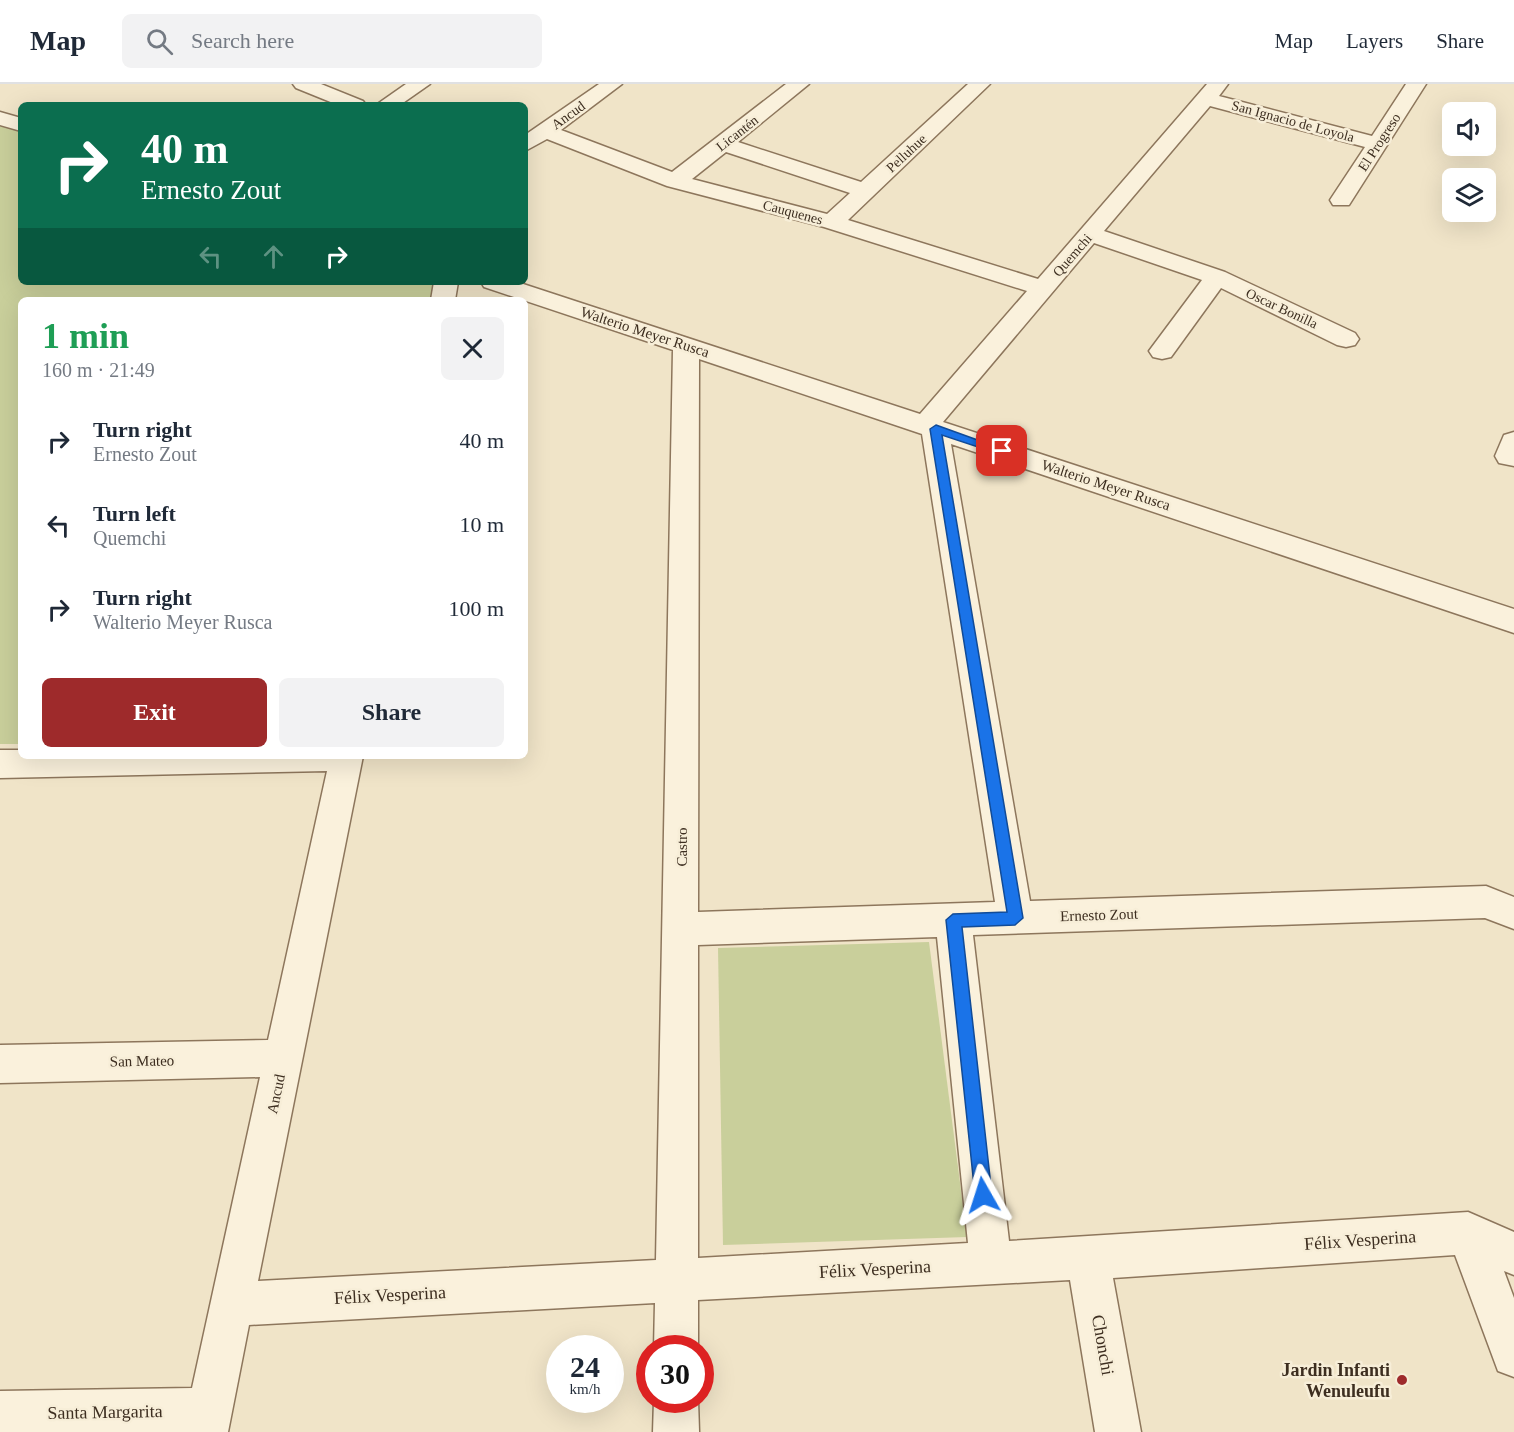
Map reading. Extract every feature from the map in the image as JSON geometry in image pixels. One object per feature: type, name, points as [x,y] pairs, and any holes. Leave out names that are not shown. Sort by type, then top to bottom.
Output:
[{"type":"street","points":[[303,84],[349,102]]},
{"type":"street","points":[[391,102],[420,84]]},
{"type":"street","points":[[578,84],[606,88]]},
{"type":"street","name":"Licantén","points":[[675,181],[799,84]]},
{"type":"street","name":"Pelluhue","points":[[832,222],[980,84]]},
{"type":"street","name":"El Progreso","points":[[1341,200],[1416,84]]},
{"type":"street","name":"Ancud","points":[[528,143],[606,88]]},
{"type":"street","name":"San Ignacio de Loyola","points":[[1212,91],[1379,144]]},
{"type":"street","name":"Quemchi","points":[[931,427],[1043,288],[1212,91]]},
{"type":"street","points":[[0,118],[18,124]]},
{"type":"street","name":"Cauquenes","points":[[545,131],[675,181],[832,222],[1043,288]]},
{"type":"street","points":[[723,144],[865,191]]},
{"type":"street","name":"Oscar Bonilla","points":[[1089,234],[1217,277],[1346,339]]},
{"type":"street","points":[[1162,351],[1217,277]]},
{"type":"street","name":"Walterio Meyer Rusca","points":[[503,285],[1514,621]]},
{"type":"street","name":"Castro","points":[[676,1335],[686,346]]},
{"type":"street","points":[[931,427],[1015,918]]},
{"type":"street","points":[[0,764],[217,759]]},
{"type":"street","name":"Ancud","points":[[207,1421],[346,759]]},
{"type":"street","name":"Ernesto Zout","points":[[682,929],[1486,902],[1514,914]]},
{"type":"street","points":[[953,920],[991,1264]]},
{"type":"street","name":"San Mateo","points":[[0,1064],[283,1058]]},
{"type":"street","points":[[1468,1233],[1514,1355]]},
{"type":"street","name":"Félix Vesperina","points":[[232,1304],[677,1278],[991,1264],[1468,1233],[1514,1254]]},
{"type":"street","name":"Chonchi","points":[[1088,1258],[1118,1432]]},
{"type":"street","points":[[676,1413],[676,1432]]},
{"type":"street","name":"Santa Margarita","points":[[0,1414],[207,1421]]},
{"type":"green space","points":[[0,123],[18,129],[18,285],[434,285],[432,297],[18,297],[18,744],[0,744]]},
{"type":"green space","points":[[929,942],[967,1237],[723,1245],[718,948]]},
{"type":"place","name":"Jardin Infanti Wenuleufu","points":[[1402,1380]]},
{"type":"route","points":[[983,1195],[953,920],[1015,918],[936,429],[1002,451]]}]
